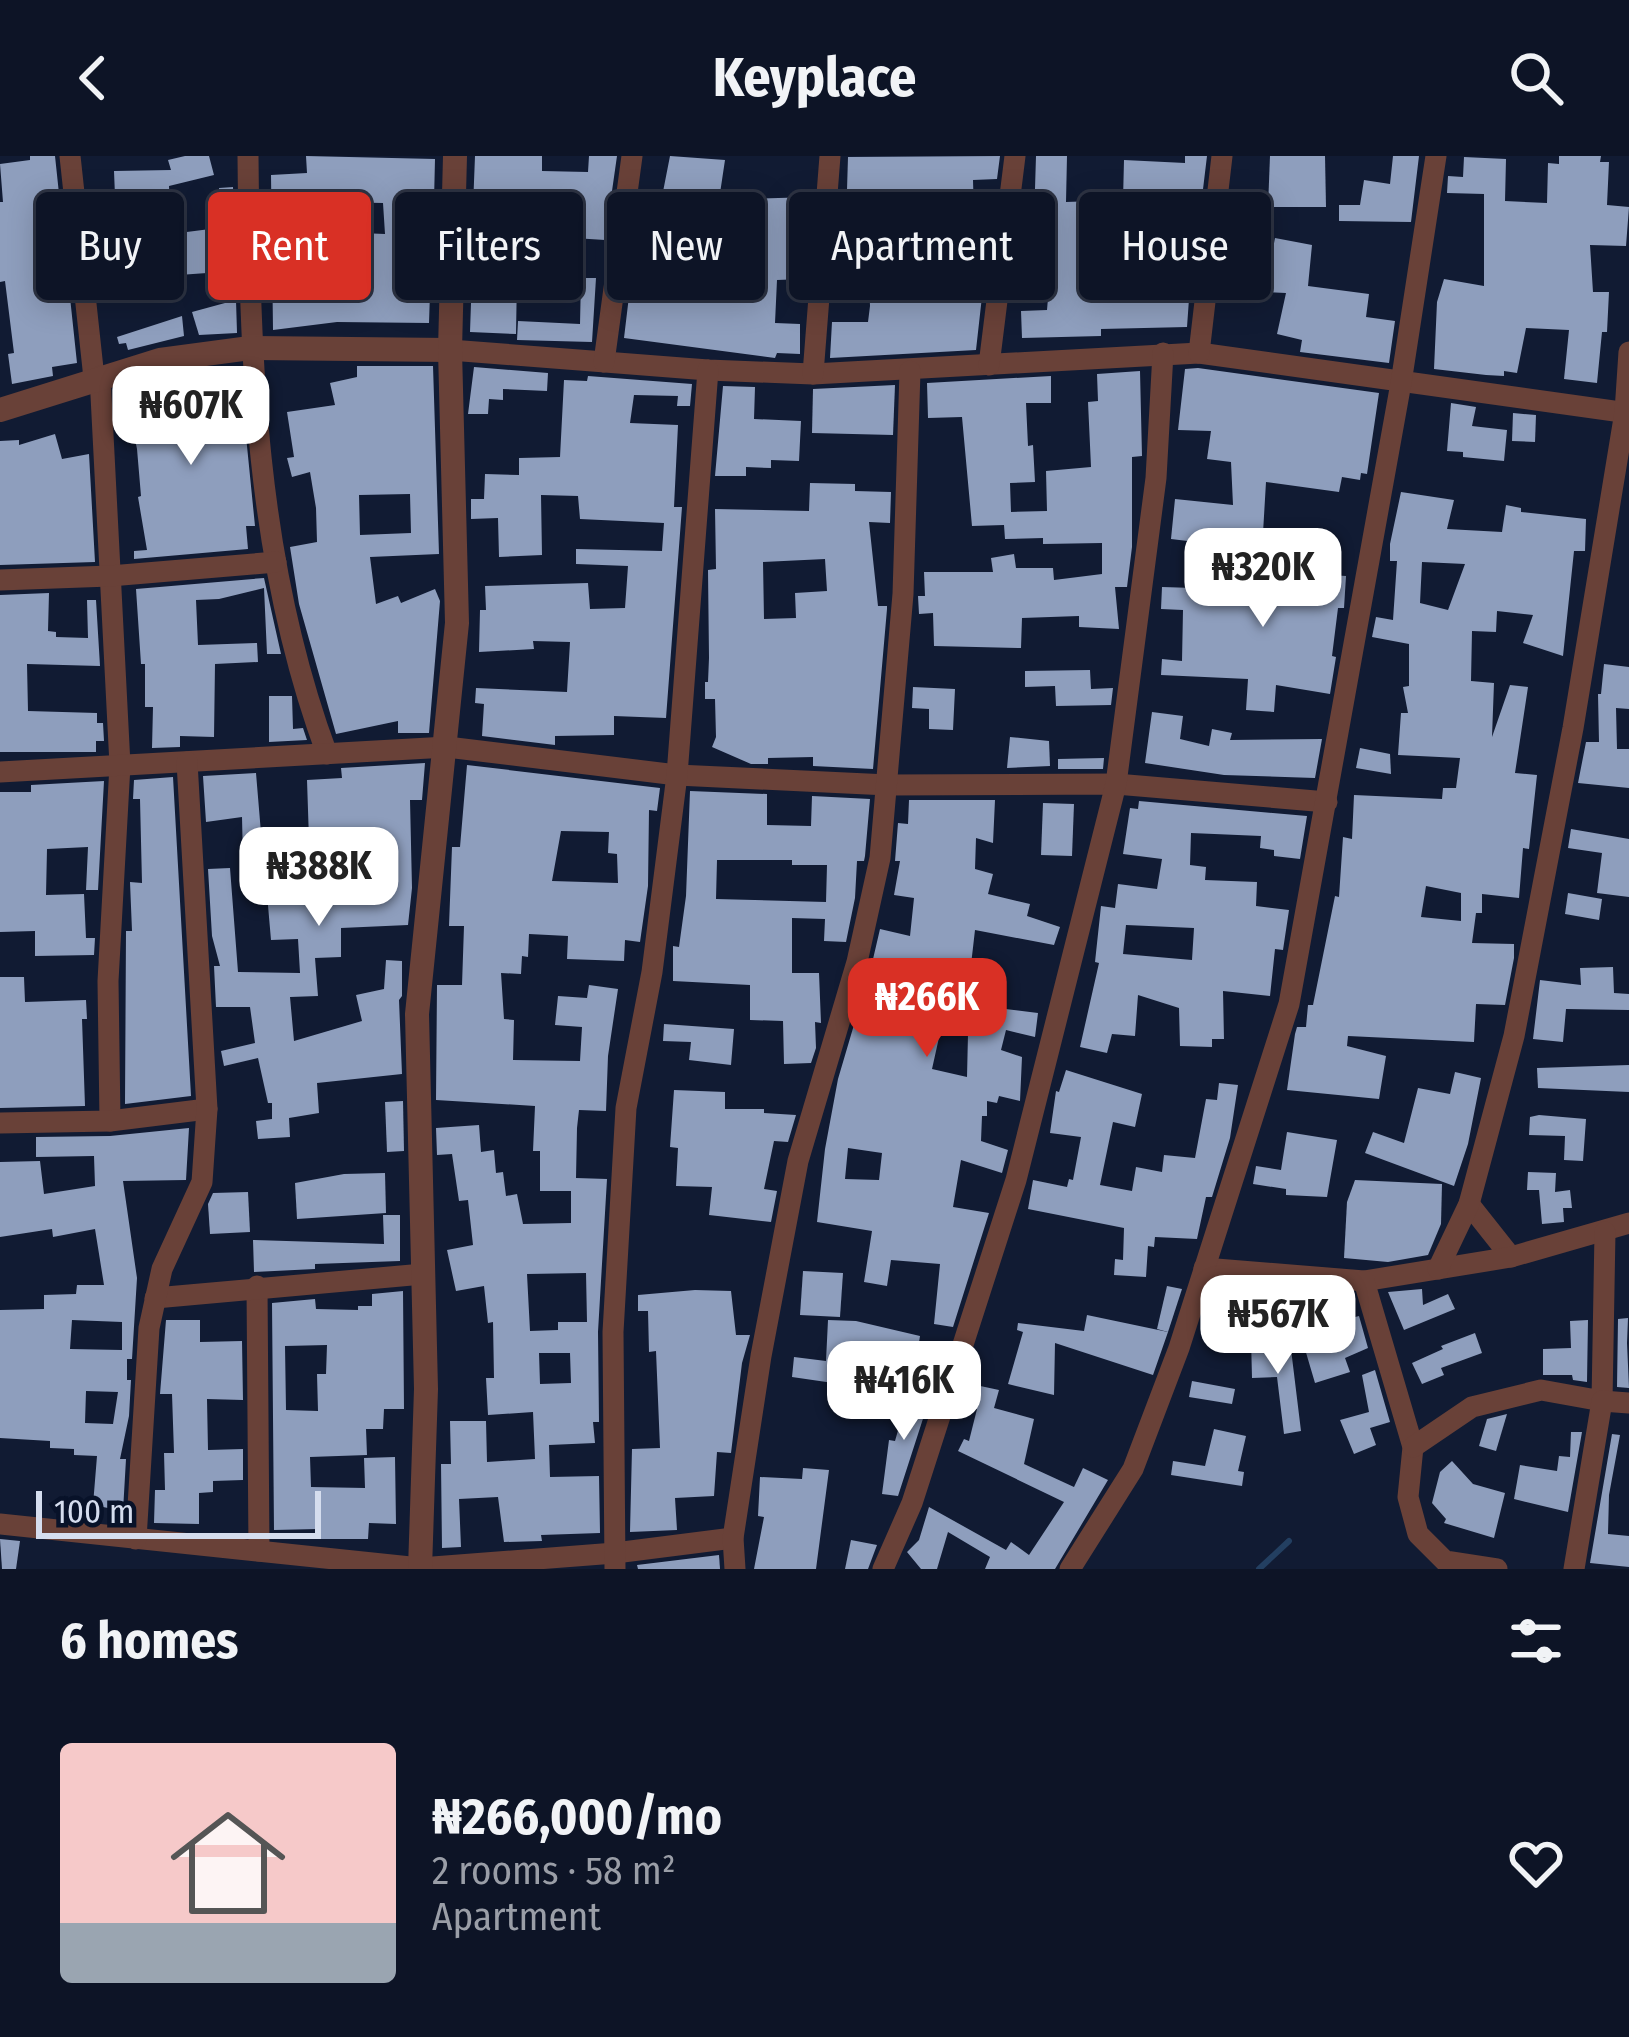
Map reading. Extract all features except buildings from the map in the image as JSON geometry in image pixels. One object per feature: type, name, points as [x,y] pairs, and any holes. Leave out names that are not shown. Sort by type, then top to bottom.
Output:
[{"type":"street","points":[[70,156],[97,377],[120,765],[108,981],[110,1121]]},
{"type":"street","points":[[248,156],[250,348],[275,562],[296,662],[327,754]]},
{"type":"street","points":[[420,1568],[426,1389],[417,1014],[458,623],[451,350],[454,156]]},
{"type":"street","points":[[604,362],[632,156]]},
{"type":"street","points":[[813,374],[830,156]]},
{"type":"street","points":[[988,365],[1015,156]]},
{"type":"street","points":[[1198,353],[1222,156]]},
{"type":"street","points":[[1070,1569],[1132,1469],[1179,1348],[1289,1004],[1401,383],[1436,156]]},
{"type":"street","points":[[1,404],[160,360],[250,348],[451,350],[813,374],[1198,353],[1627,412]]},
{"type":"street","points":[[1438,1269],[1469,1204],[1518,1014],[1627,412],[1629,352]]},
{"type":"street","points":[[883,1569],[912,1503],[1016,1180],[1116,784],[1156,478],[1163,353]]},
{"type":"street","points":[[615,1561],[613,1332],[626,1108],[652,972],[677,775],[708,370]]},
{"type":"street","points":[[735,1569],[733,1538],[761,1356],[798,1161],[857,962],[880,859],[903,594],[910,371]]},
{"type":"street","points":[[0,580],[275,562]]},
{"type":"street","points":[[0,772],[447,748],[677,775],[888,785],[1116,784],[1327,802]]},
{"type":"street","points":[[136,1539],[149,1328],[162,1269],[202,1182],[207,1109],[187,762]]},
{"type":"street","points":[[0,1123],[110,1121],[207,1109]]},
{"type":"street","points":[[1469,1204],[1511,1257]]},
{"type":"street","points":[[1204,1268],[1364,1281],[1511,1257],[1629,1223]]},
{"type":"street","points":[[1574,1569],[1602,1401],[1605,1232]]},
{"type":"street","points":[[154,1298],[423,1274]]},
{"type":"street","points":[[1364,1281],[1413,1447],[1408,1497],[1418,1534],[1445,1562],[1497,1569]]},
{"type":"street","points":[[257,1286],[260,1551]]},
{"type":"street","points":[[1413,1447],[1472,1406],[1540,1390],[1629,1402]]},
{"type":"street","points":[[0,1524],[420,1568],[615,1561],[733,1538]]},
{"type":"waterway","points":[[1259,1569],[1289,1541]]}]
